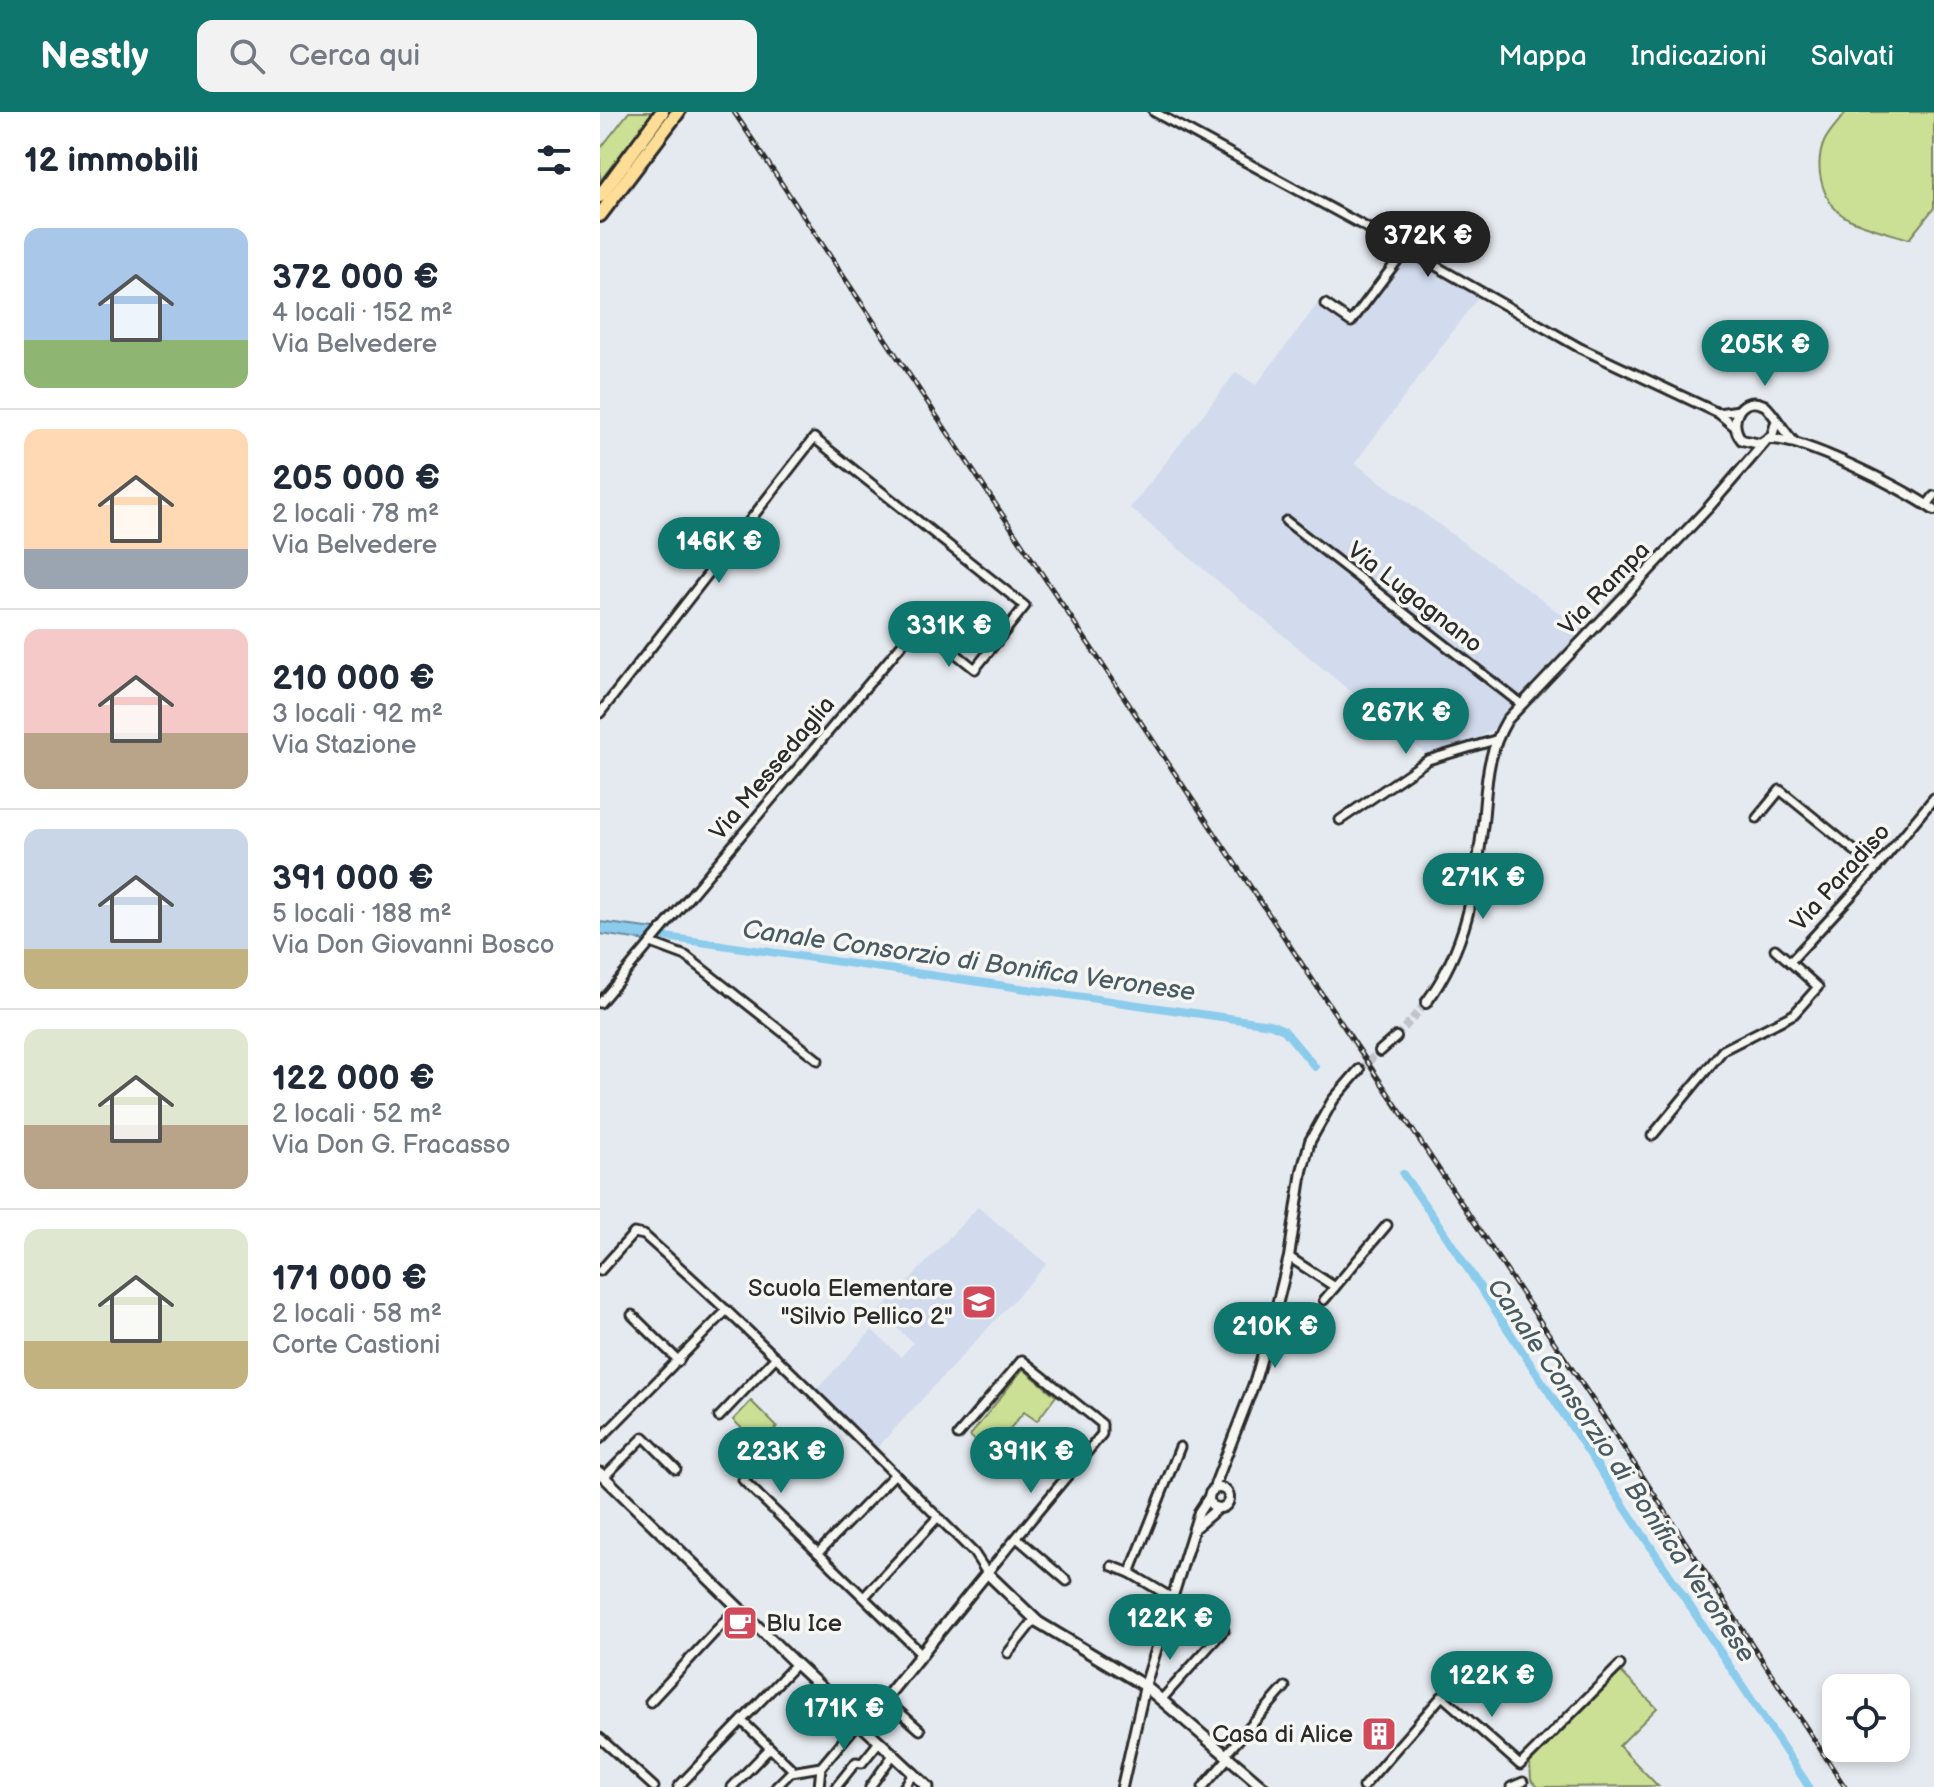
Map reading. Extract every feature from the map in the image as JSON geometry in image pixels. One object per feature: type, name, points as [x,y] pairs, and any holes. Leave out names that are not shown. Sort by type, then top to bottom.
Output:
[{"type":"highway","points":[[600,196],[662,112]]},
{"type":"highway","points":[[600,215],[678,112]]},
{"type":"main road","points":[[602,1475],[796,1664],[928,1787]]},
{"type":"main road","points":[[861,1724],[886,1700],[987,1573],[1035,1619],[1145,1686],[1263,1787]]},
{"type":"street","points":[[1154,112],[1580,348],[1718,413],[1735,427],[1742,440],[1744,465]]},
{"type":"street","points":[[1325,304],[1351,322],[1406,249]]},
{"type":"street","points":[[1718,413],[1760,403],[1772,411],[1776,422],[1794,441],[1888,483],[1930,508],[1934,496]]},
{"type":"street","points":[[1735,427],[1739,410]]},
{"type":"street","points":[[1767,441],[1774,433],[1776,422]]},
{"type":"street","name":"Via Messedaglia","points":[[600,713],[814,438],[1025,606],[975,669],[919,624],[600,1003]]},
{"type":"street","points":[[1742,440],[1754,444],[1794,441]]},
{"type":"street","name":"Via Rampa","points":[[1426,1003],[1447,971],[1466,928],[1479,857],[1489,761],[1495,740],[1521,704],[1709,507],[1767,441]]},
{"type":"street","name":"Via Lugagnano","points":[[1286,521],[1521,704]]},
{"type":"street","points":[[1340,820],[1428,760],[1495,740]]},
{"type":"street","points":[[1757,818],[1780,790],[1876,868]]},
{"type":"street","name":"Via Paradiso","points":[[1652,1136],[1723,1050],[1794,1014],[1818,987],[1790,962],[1876,868],[1934,798]]},
{"type":"street","points":[[651,943],[686,956],[818,1060]]},
{"type":"street","points":[[1775,949],[1790,962]]},
{"type":"street","points":[[1380,1051],[1396,1037]]},
{"type":"street","points":[[1122,1787],[1145,1686],[1199,1512],[1211,1493],[1255,1381],[1289,1257],[1302,1171],[1310,1141],[1333,1100],[1359,1070]]},
{"type":"street","points":[[1324,1300],[1387,1225]]},
{"type":"street","points":[[600,1271],[634,1233],[644,1235],[776,1357],[974,1553],[987,1573],[1102,1434],[1102,1424],[1022,1360],[958,1435]]},
{"type":"street","points":[[1289,1257],[1335,1287]]},
{"type":"street","points":[[600,1439],[727,1310]]},
{"type":"street","points":[[632,1315],[679,1361]]},
{"type":"street","points":[[719,1417],[776,1357]]},
{"type":"street","points":[[602,1475],[644,1437],[676,1469]]},
{"type":"street","points":[[785,1438],[743,1480],[923,1655]]},
{"type":"street","points":[[1130,1573],[1180,1447]]},
{"type":"street","points":[[1194,1530],[1228,1502],[1225,1491],[1226,1457]]},
{"type":"street","points":[[818,1553],[894,1475]]},
{"type":"street","points":[[1211,1493],[1219,1488],[1225,1491]]},
{"type":"street","points":[[1211,1493],[1210,1503],[1218,1508]]},
{"type":"street","points":[[864,1597],[938,1517]]},
{"type":"street","points":[[1017,1538],[1067,1581]]},
{"type":"street","points":[[1112,1566],[1174,1599]]},
{"type":"street","points":[[650,1702],[738,1607]]},
{"type":"street","points":[[1008,1653],[1035,1619]]},
{"type":"street","points":[[1161,1700],[1224,1630]]},
{"type":"street","points":[[681,1786],[796,1664]]},
{"type":"street","points":[[1363,1787],[1442,1696],[1520,1765],[1620,1665]]},
{"type":"street","points":[[1203,1787],[1285,1687]]},
{"type":"street","points":[[886,1700],[920,1730]]},
{"type":"street","points":[[742,1721],[790,1767]]},
{"type":"street","points":[[819,1787],[821,1767],[861,1724]]},
{"type":"street","points":[[600,1738],[654,1787]]},
{"type":"street","points":[[836,1787],[856,1762],[862,1763],[879,1742]]},
{"type":"street","points":[[732,1787],[770,1748]]},
{"type":"street","points":[[870,1787],[893,1755]]},
{"type":"street","points":[[776,1787],[791,1772],[821,1767]]},
{"type":"street","points":[[904,1787],[914,1773]]},
{"type":"street","points":[[1511,1787],[1523,1782]]},
{"type":"shaded area","points":[[1402,249],[1479,296],[1355,463],[1584,631],[1493,729],[1474,741],[1428,756],[1130,508],[1236,372],[1256,385],[1322,298],[1349,318]]},
{"type":"shaded area","points":[[978,1207],[1047,1264],[876,1449],[817,1389],[872,1330],[901,1357],[913,1343],[879,1312]]},
{"type":"green space","points":[[629,112],[653,112],[600,181],[600,149]]},
{"type":"green space","points":[[1846,112],[1934,112],[1934,208],[1909,239],[1849,219],[1827,196],[1820,175],[1821,153],[1826,138]]},
{"type":"green space","points":[[1023,1369],[1056,1396],[1037,1421],[1024,1412],[989,1453],[970,1436]]},
{"type":"green space","points":[[751,1401],[777,1427],[760,1445],[733,1420]]},
{"type":"green space","points":[[1621,1672],[1657,1708],[1619,1746],[1658,1786],[1538,1787],[1531,1780],[1530,1763]]},
{"type":"water","points":[[600,922],[655,929],[647,941],[600,934]]},
{"type":"waterway","name":"Canale Consorzio di Bonifica Veronese","points":[[652,935],[1270,1024],[1284,1030],[1315,1067]]},
{"type":"waterway","name":"Canale Consorzio di Bonifica Veronese","points":[[1403,1174],[1809,1787]]},
{"type":"tunnel","points":[[1396,1037],[1426,1003]]},
{"type":"tunnel","points":[[1359,1070],[1380,1051]]},
{"type":"railway","points":[[734,112],[1596,1405],[1845,1787]]},
{"type":"place","name":"Scuola Elementare \"Silvio Pellico 2\"","points":[[979,1302]]},
{"type":"place","name":"Blu Ice","points":[[740,1623]]},
{"type":"place","name":"Casa di Alice","points":[[1379,1734]]}]
